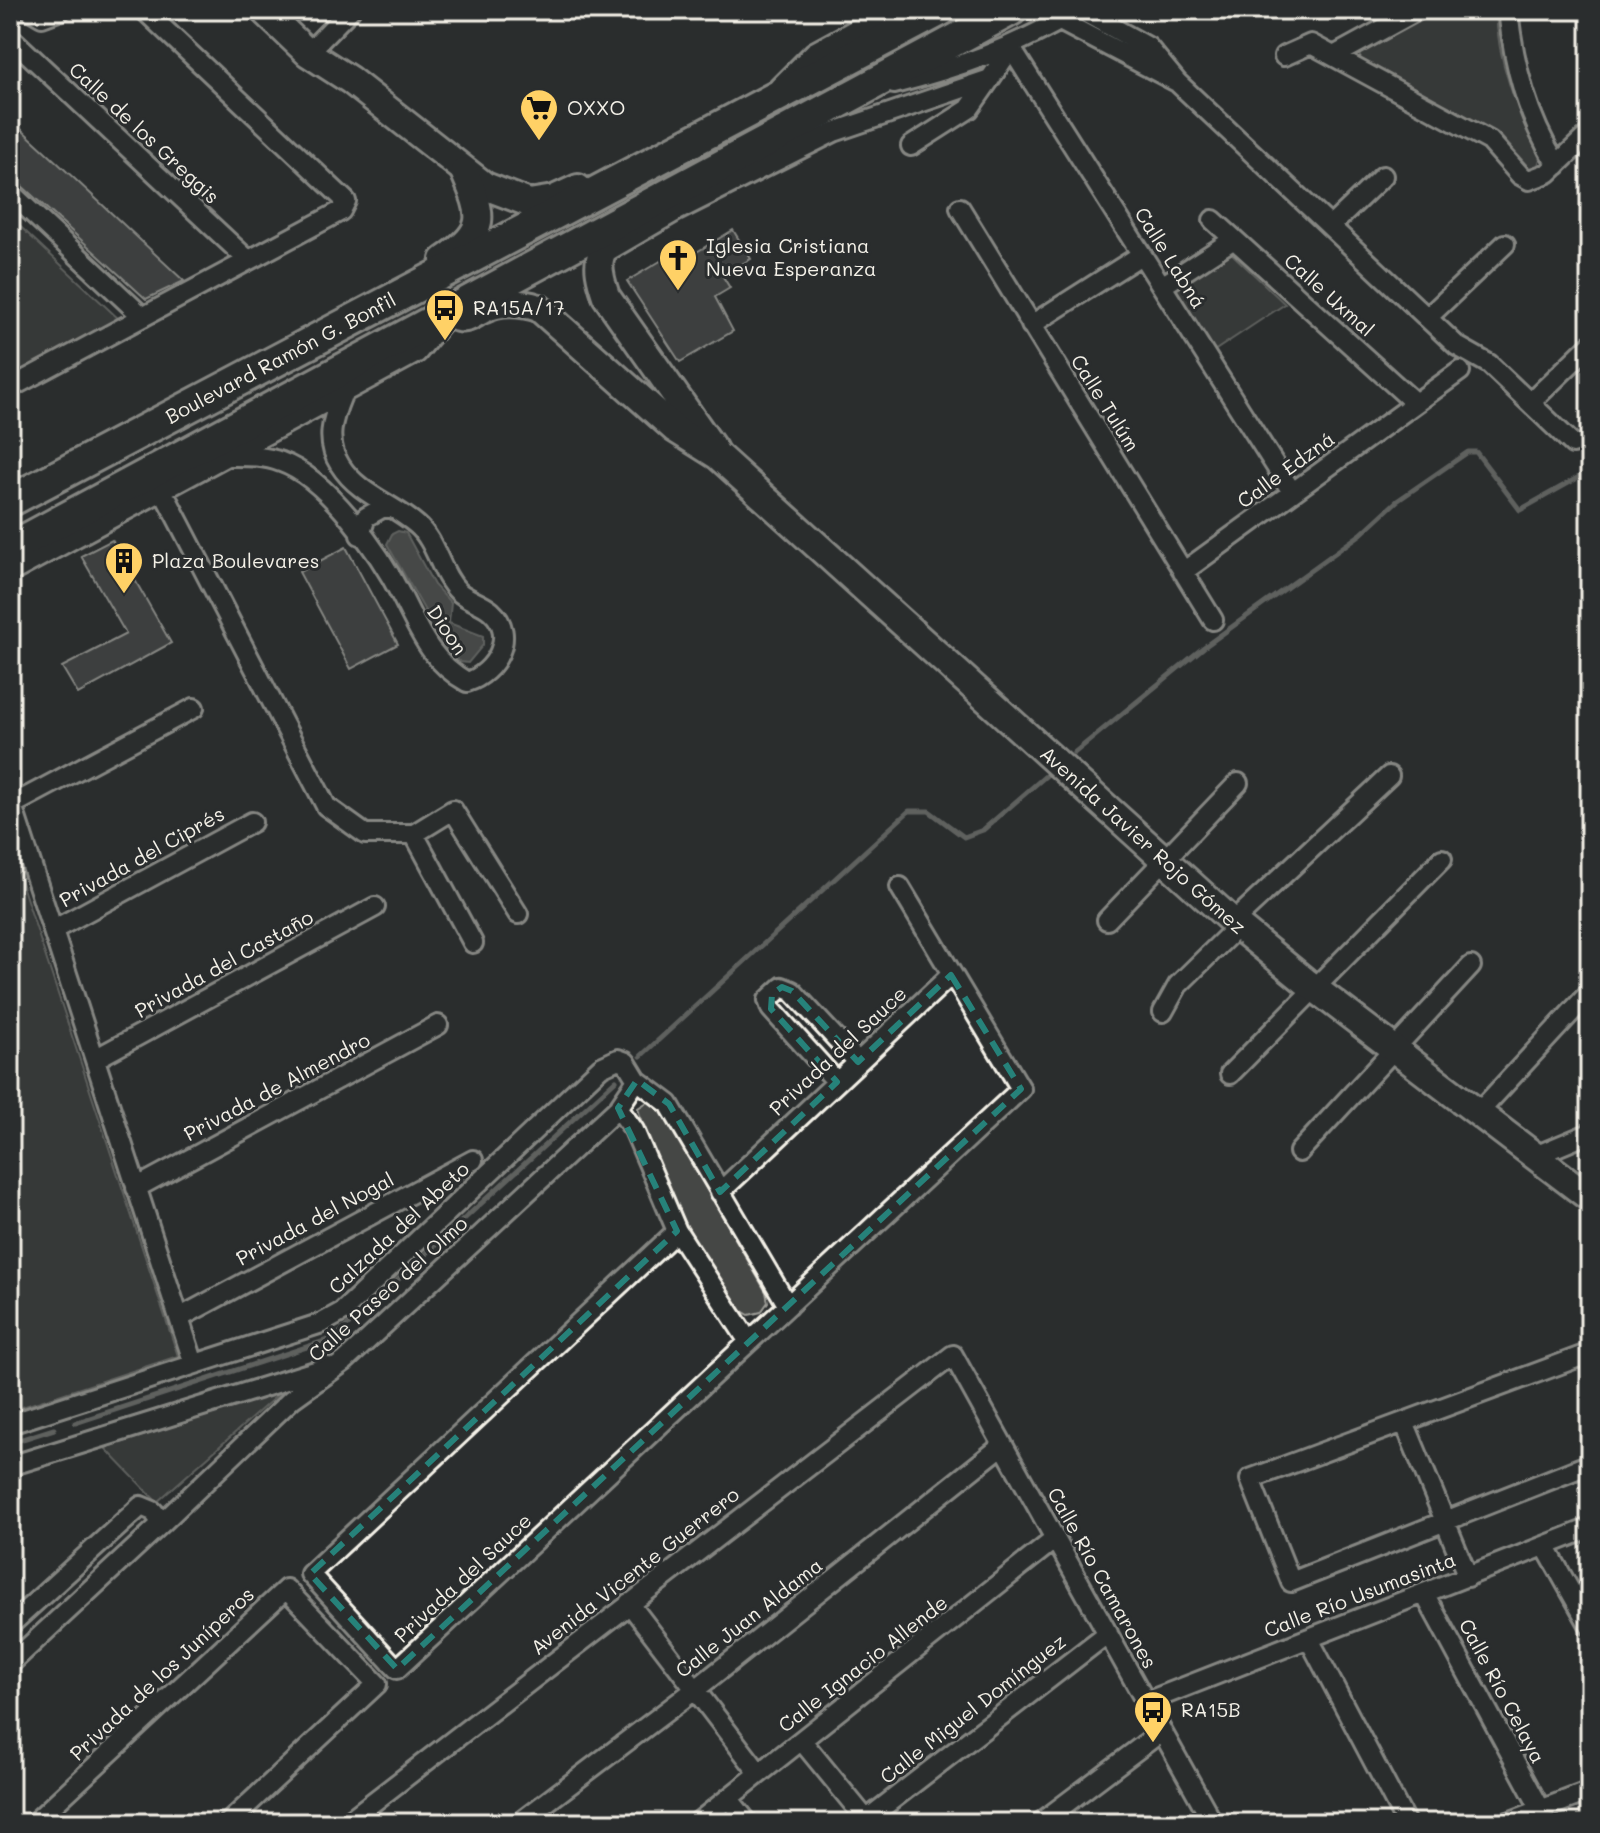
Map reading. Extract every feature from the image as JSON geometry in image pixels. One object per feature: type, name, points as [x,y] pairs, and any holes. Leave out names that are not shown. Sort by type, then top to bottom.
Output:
[{"type":"main road","name":"Boulevard Ramón G. Bonfil","points":[[10,501],[112,450],[941,10]]},
{"type":"main road","name":"Boulevard Ramón G. Bonfil","points":[[10,548],[157,480],[447,316],[1011,10]]},
{"type":"main road","points":[[10,513],[79,477],[112,450]]},
{"type":"street","points":[[31,12],[48,17],[61,10]]},
{"type":"street","points":[[10,388],[341,211],[346,201],[144,10]]},
{"type":"street","points":[[263,10],[308,53],[349,79],[464,171],[506,197],[529,203],[554,199],[622,168],[663,155]]},
{"type":"street","points":[[308,53],[350,10]]},
{"type":"street","name":"Boulevard Ramón G. Bonfil","points":[[763,102],[814,52],[891,10]]},
{"type":"street","points":[[1081,10],[1148,47],[1177,82],[1427,318],[1457,346],[1489,364],[1573,444]]},
{"type":"street","name":"Boulevard Ramón G. Bonfil","points":[[860,92],[943,72],[1011,48],[1081,10]]},
{"type":"street","points":[[1334,56],[1418,10]]},
{"type":"street","points":[[1508,10],[1514,67],[1542,142],[1557,165]]},
{"type":"street","name":"Calle de los Greggis","points":[[31,12],[10,38],[248,260]]},
{"type":"street","points":[[1060,21],[1177,82]]},
{"type":"street","points":[[329,31],[333,58],[349,79]]},
{"type":"street","points":[[1284,56],[1311,44],[1490,141],[1520,175],[1529,180],[1539,179],[1590,133]]},
{"type":"street","name":"Boulevard Ramón G. Bonfil","points":[[911,146],[969,109],[1011,48]]},
{"type":"street","name":"Calle Labná","points":[[1011,48],[1292,492]]},
{"type":"street","points":[[600,256],[677,211],[834,132],[990,79]]},
{"type":"street","points":[[340,328],[469,243],[478,231],[480,218],[464,171]]},
{"type":"street","points":[[1331,226],[1383,176]]},
{"type":"street","points":[[10,192],[143,317]]},
{"type":"street","name":"Calle Tulúm","points":[[960,208],[1213,620]]},
{"type":"street","points":[[600,256],[603,246],[637,214]]},
{"type":"street","name":"Calle Uxmal","points":[[1213,220],[1415,403]]},
{"type":"street","points":[[1162,286],[1234,239]]},
{"type":"street","points":[[1427,318],[1505,244]]},
{"type":"street","points":[[1031,325],[1141,255]]},
{"type":"street","name":"Avenida Javier Rojo Gómez","points":[[600,256],[597,269],[606,296],[718,456]]},
{"type":"street","name":"Avenida Javier Rojo Gómez","points":[[447,316],[466,319],[484,309],[511,303],[539,308],[675,429],[718,456],[1163,862],[1233,922],[1305,981],[1316,986],[1590,1198]]},
{"type":"street","name":"Boulevard Ramón G. Bonfil","points":[[10,573],[157,480],[226,456],[417,353],[447,316]]},
{"type":"street","points":[[1530,403],[1590,345]]},
{"type":"street","name":"Calle Edzná","points":[[1183,572],[1460,371]]},
{"type":"street","points":[[316,482],[339,465],[330,437],[342,395]]},
{"type":"street","name":"Dioon","points":[[226,456],[261,457],[281,462],[316,482],[384,564],[415,629],[435,658],[446,670],[467,682],[483,677],[493,667],[502,648],[502,628],[491,612],[459,591],[419,526],[362,489],[339,465]]},
{"type":"street","points":[[157,480],[326,806],[365,834],[414,834],[453,810],[518,914]]},
{"type":"street","points":[[360,535],[366,517],[382,508],[392,508]]},
{"type":"street","points":[[194,708],[12,805],[194,1364]]},
{"type":"street","points":[[1163,1012],[1178,985],[1230,934],[1233,922],[1389,776]]},
{"type":"street","points":[[1107,920],[1238,783]]},
{"type":"street","name":"Privada del Ciprés","points":[[53,930],[252,822]]},
{"type":"street","points":[[414,834],[473,943]]},
{"type":"street","points":[[1230,1074],[1442,859]]},
{"type":"street","points":[[900,887],[951,975]]},
{"type":"street","name":"Privada del Castaño","points":[[95,1059],[375,907]]},
{"type":"street","points":[[1299,1152],[1471,966]]},
{"type":"street","name":"Privada del Sauce","points":[[677,1231],[310,1574],[397,1669],[1021,1089],[951,975],[720,1192]]},
{"type":"street","points":[[837,1082],[771,1009],[768,1000],[772,994],[782,987],[792,991],[858,1062]]},
{"type":"street","points":[[1479,1112],[1590,992]]},
{"type":"street","name":"Privada de Almendro","points":[[136,1188],[438,1025]]},
{"type":"street","name":"Calzada del Abeto","points":[[10,1424],[322,1323],[342,1312],[601,1067],[618,1059],[626,1062],[637,1080]]},
{"type":"street","points":[[637,1080],[669,1104],[788,1306]]},
{"type":"street","name":"Calle Paseo del Olmo","points":[[10,1664],[292,1399],[345,1361],[618,1108],[637,1080]]},
{"type":"street","points":[[618,1108],[634,1130],[677,1231],[749,1342]]},
{"type":"street","points":[[1535,1156],[1590,1133]]},
{"type":"street","name":"Privada del Nogal","points":[[179,1318],[473,1160]]},
{"type":"street","points":[[1590,1353],[1250,1479],[1291,1582],[1590,1464]]},
{"type":"street","name":"Calle Río Camarones","points":[[953,1355],[1211,1822]]},
{"type":"street","name":"Avenida Vicente Guerrero","points":[[346,1823],[953,1355]]},
{"type":"street","points":[[10,1466],[345,1361]]},
{"type":"street","points":[[1405,1424],[1468,1577]]},
{"type":"street","name":"Calle Juan Aldama","points":[[519,1823],[696,1689],[1003,1445]]},
{"type":"street","points":[[10,1625],[141,1506],[153,1511],[162,1523]]},
{"type":"street","name":"Calle Río Usumasinta","points":[[1146,1702],[1590,1528]]},
{"type":"street","name":"Calle Ignacio Allende","points":[[697,1823],[1055,1539]]},
{"type":"street","points":[[1545,1546],[1590,1626]]},
{"type":"street","name":"Privada de los Juníperos","points":[[34,1823],[286,1589],[377,1684],[228,1823]]},
{"type":"street","name":"Calle Río Celaya","points":[[1424,1593],[1541,1810]]},
{"type":"street","points":[[629,1603],[759,1773]]},
{"type":"street","name":"Calle Miguel Domínguez","points":[[868,1822],[1108,1633]]},
{"type":"street","points":[[1309,1639],[1406,1823]]},
{"type":"street","points":[[1040,1823],[1162,1731]]},
{"type":"street","points":[[802,1741],[868,1822]]},
{"type":"street","points":[[1510,1822],[1590,1791]]},
{"type":"street","points":[[729,1799],[748,1823]]},
{"type":"highlighted area","points":[[951,975],[1021,1089],[397,1669],[310,1574],[677,1231],[618,1108],[637,1080],[669,1104],[720,1192],[837,1082],[771,1009],[772,994],[782,987],[792,991],[858,1062]]},
{"type":"shaded area","points":[[1435,10],[1496,10],[1500,49],[1517,105],[1540,159],[1537,168],[1530,169],[1500,135],[1361,60],[1359,53],[1363,47]]},
{"type":"shaded area","points":[[10,217],[121,321],[10,378]]},
{"type":"shaded area","points":[[1230,252],[1285,304],[1214,351],[1174,287]]},
{"type":"shaded area","points":[[398,531],[406,533],[434,585],[451,603],[449,623],[483,636],[483,645],[468,663],[460,662],[446,648],[387,544],[392,534]]},
{"type":"shaded area","points":[[10,849],[178,1356],[10,1411]]},
{"type":"shaded area","points":[[649,1101],[661,1110],[766,1292],[768,1302],[761,1312],[749,1315],[737,1308],[679,1212],[655,1161],[638,1108]]},
{"type":"shaded area","points":[[282,1391],[157,1502],[105,1448]]},
{"type":"building","points":[[10,119],[184,281],[146,299],[10,175]]},
{"type":"building","name":"Iglesia Cristiana Nueva Esperanza","points":[[733,230],[751,259],[722,275],[730,288],[715,297],[733,331],[680,362],[627,281],[684,247],[690,256]]},
{"type":"building","name":"Plaza Boulevares","points":[[112,540],[171,643],[78,694],[62,667],[126,634],[81,556]]},
{"type":"building","points":[[346,547],[398,644],[351,669],[299,572]]},
{"type":"waterway","points":[[1074,753],[1204,647],[1361,534],[1397,501],[1468,452],[1476,452],[1520,510],[1590,471]]},
{"type":"waterway","points":[[641,1056],[909,811],[929,811],[964,837],[983,830],[1049,773]]},
{"type":"waterway","points":[[75,1423],[334,1338],[616,1080]]},
{"type":"waterway","points":[[10,1443],[54,1429]]},
{"type":"place","name":"OXXO","points":[[539,142]]},
{"type":"place","name":"Iglesia Cristiana Nueva Esperanza","points":[[678,292]]},
{"type":"place","name":"RA15A/17","points":[[445,342]]},
{"type":"place","name":"Plaza Boulevares","points":[[124,595]]},
{"type":"place","name":"RA15B","points":[[1153,1744]]}]
